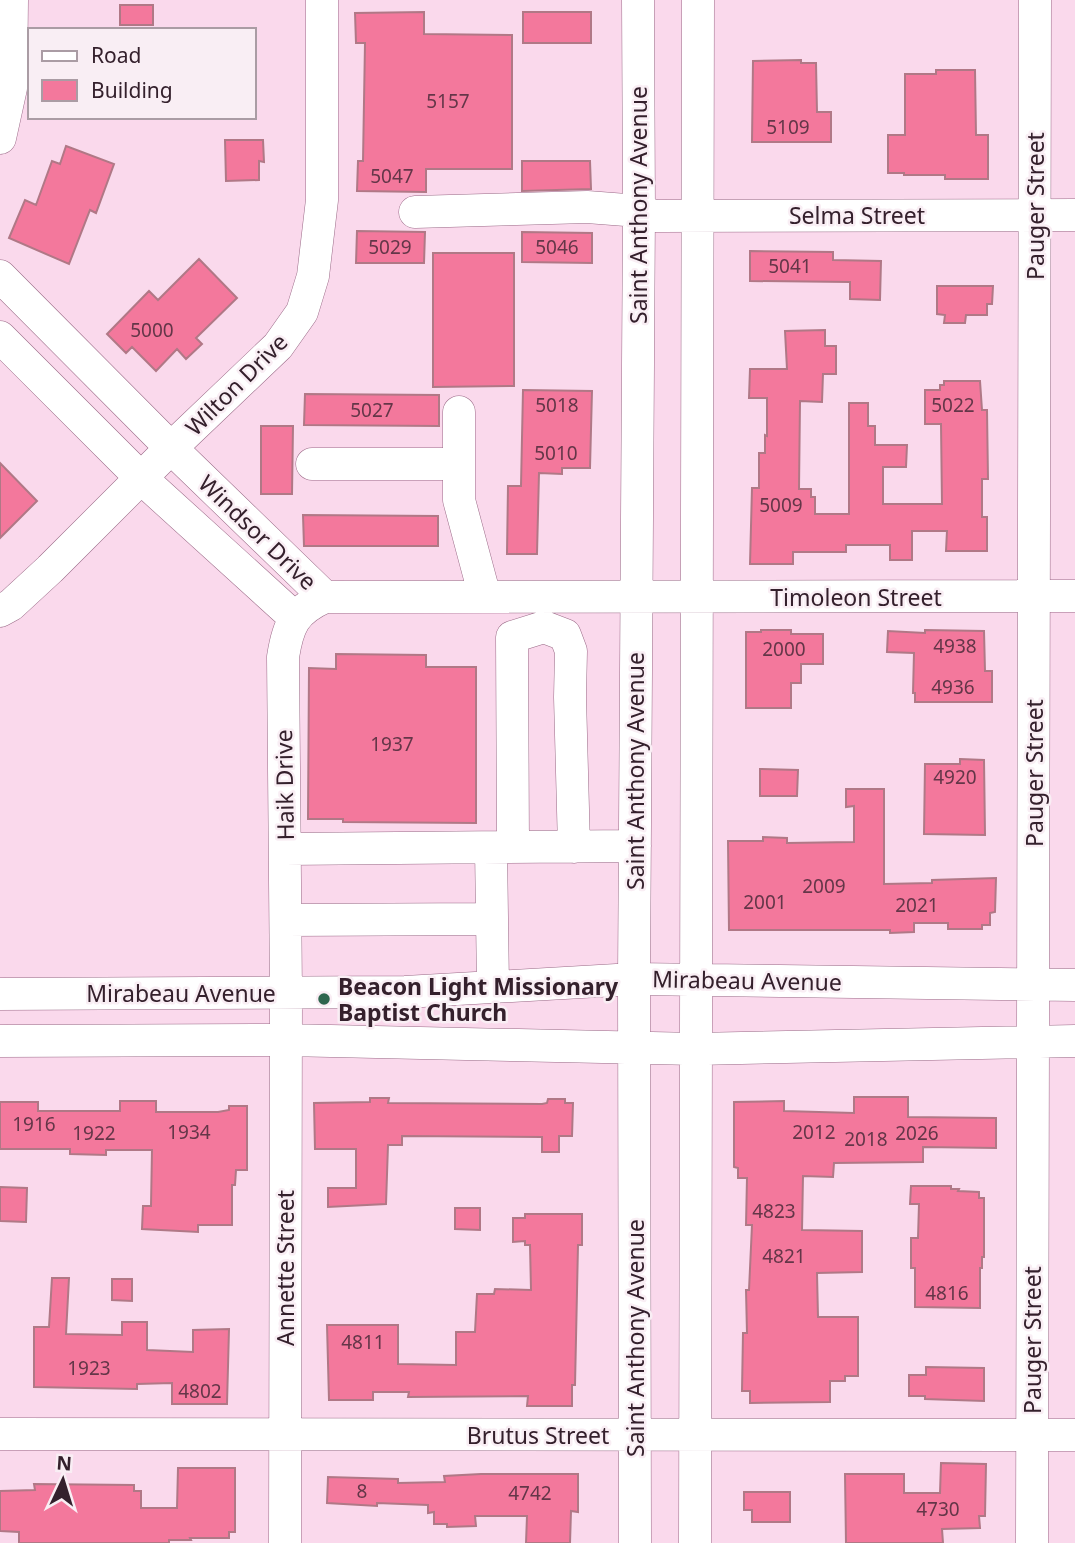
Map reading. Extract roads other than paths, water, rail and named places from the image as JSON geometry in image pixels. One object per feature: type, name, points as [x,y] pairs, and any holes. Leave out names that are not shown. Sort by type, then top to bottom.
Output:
[{"type":"street","points":[[0,138],[11,89],[12,0]]},
{"type":"street","name":"Wilton Drive","points":[[0,611],[11,605],[50,569],[278,346],[302,312],[313,276],[322,200],[322,0]]},
{"type":"street","name":"Saint Anthony Avenue","points":[[635,1543],[638,0]]},
{"type":"street","points":[[695,1543],[698,0]]},
{"type":"street","name":"Pauger Street","points":[[1032,1543],[1036,1]]},
{"type":"street","name":"Selma Street","points":[[415,212],[587,208],[639,211],[655,216],[1075,215]]},
{"type":"street","name":"Windsor Drive","points":[[0,276],[171,448],[326,597],[636,598]]},
{"type":"street","name":"Windsor Drive","points":[[0,337],[141,478],[294,617]]},
{"type":"street","points":[[459,412],[459,500],[485,597]]},
{"type":"street","points":[[312,464],[458,464]]},
{"type":"street","name":"Timoleon Street","points":[[636,598],[1075,596]]},
{"type":"street","points":[[294,617],[314,602],[326,597]]},
{"type":"street","name":"Haik Drive","points":[[286,993],[283,657],[287,631],[294,617]]},
{"type":"street","points":[[493,987],[492,919],[502,848],[512,637],[544,627],[565,635],[571,651],[574,847]]},
{"type":"street","points":[[285,849],[635,846]]},
{"type":"street","points":[[286,919],[492,919]]},
{"type":"street","name":"Mirabeau Avenue","points":[[0,994],[405,992],[634,979],[1075,985]]},
{"type":"street","name":"Annette Street","points":[[285,1543],[286,993]]},
{"type":"street","name":"Mirabeau Avenue","points":[[0,1041],[286,1040],[696,1049],[1075,1041]]},
{"type":"street","name":"Brutus Street","points":[[0,1434],[1075,1435]]},
{"type":"place","name":"Beacon Light Missionary Baptist Church","points":[[324,999]]}]
